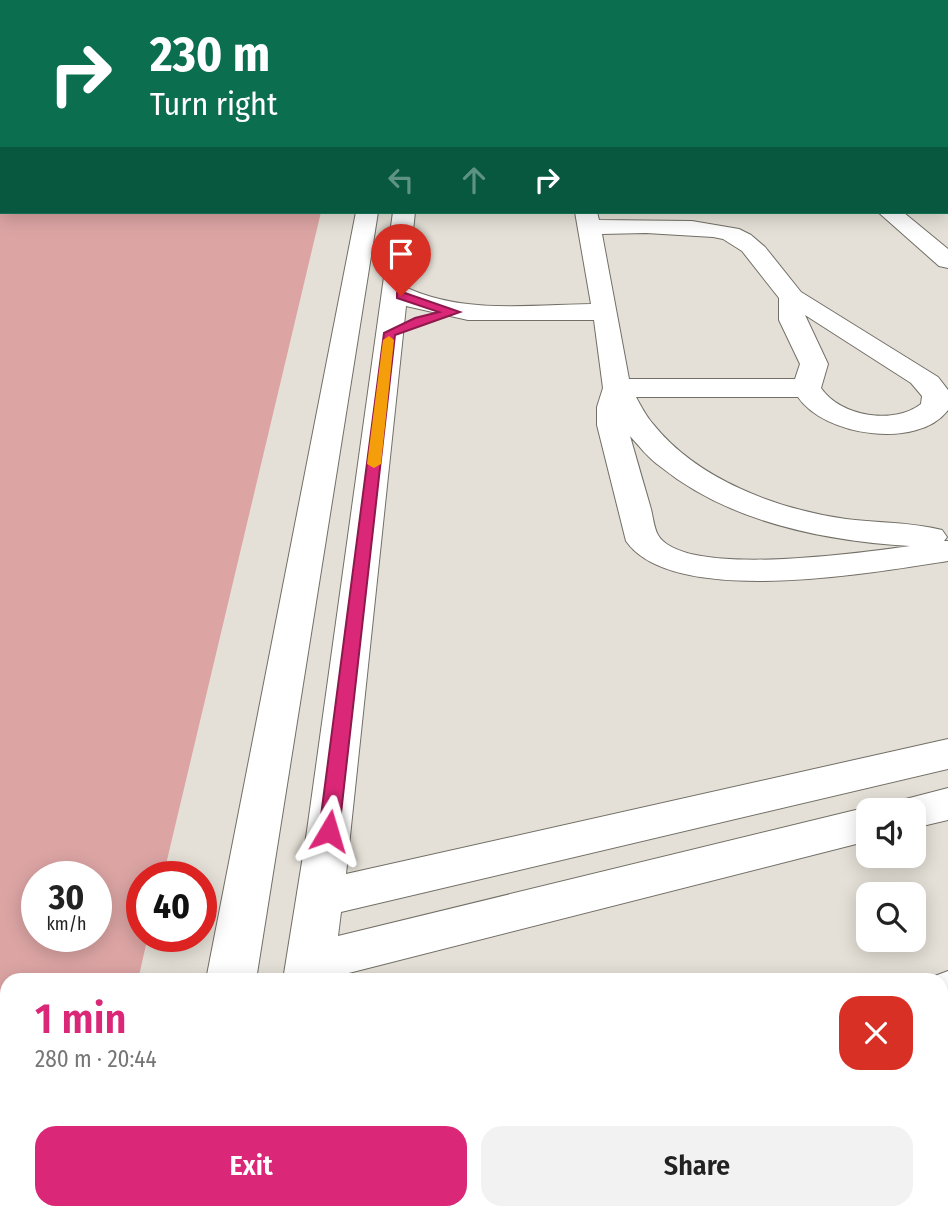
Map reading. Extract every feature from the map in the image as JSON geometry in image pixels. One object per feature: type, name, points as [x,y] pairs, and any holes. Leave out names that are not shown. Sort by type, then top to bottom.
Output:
[{"type":"street","points":[[232,973],[367,214]]},
{"type":"street","points":[[404,214],[309,972],[856,827]]},
{"type":"street","points":[[891,214],[948,261]]},
{"type":"street","points":[[792,298],[792,320],[814,364],[807,388],[814,401],[833,413],[874,424],[915,421],[931,413],[937,402],[934,390],[923,379],[831,318],[792,298],[748,245],[732,234],[587,219],[617,388],[630,416],[651,443],[683,469],[726,494],[778,514],[839,529],[903,536],[948,537]]},
{"type":"street","points":[[394,291],[420,304],[454,312]]},
{"type":"street","points":[[389,333],[419,320],[454,312],[605,312]]},
{"type":"street","points":[[617,388],[807,388]]},
{"type":"street","points":[[617,388],[612,407],[612,425],[625,482],[643,541],[651,551],[665,558],[715,569],[768,570],[948,551]]},
{"type":"street","points":[[320,898],[948,754]]},
{"type":"street","points":[[926,809],[948,804]]},
{"type":"shaded area","points":[[0,214],[321,214],[167,861],[126,861],[126,952],[144,952],[140,973],[0,973]]},
{"type":"slow traffic","points":[[374,464],[389,340]]},
{"type":"route","points":[[329,831],[389,333],[419,320],[454,312],[430,307],[401,296]]}]
